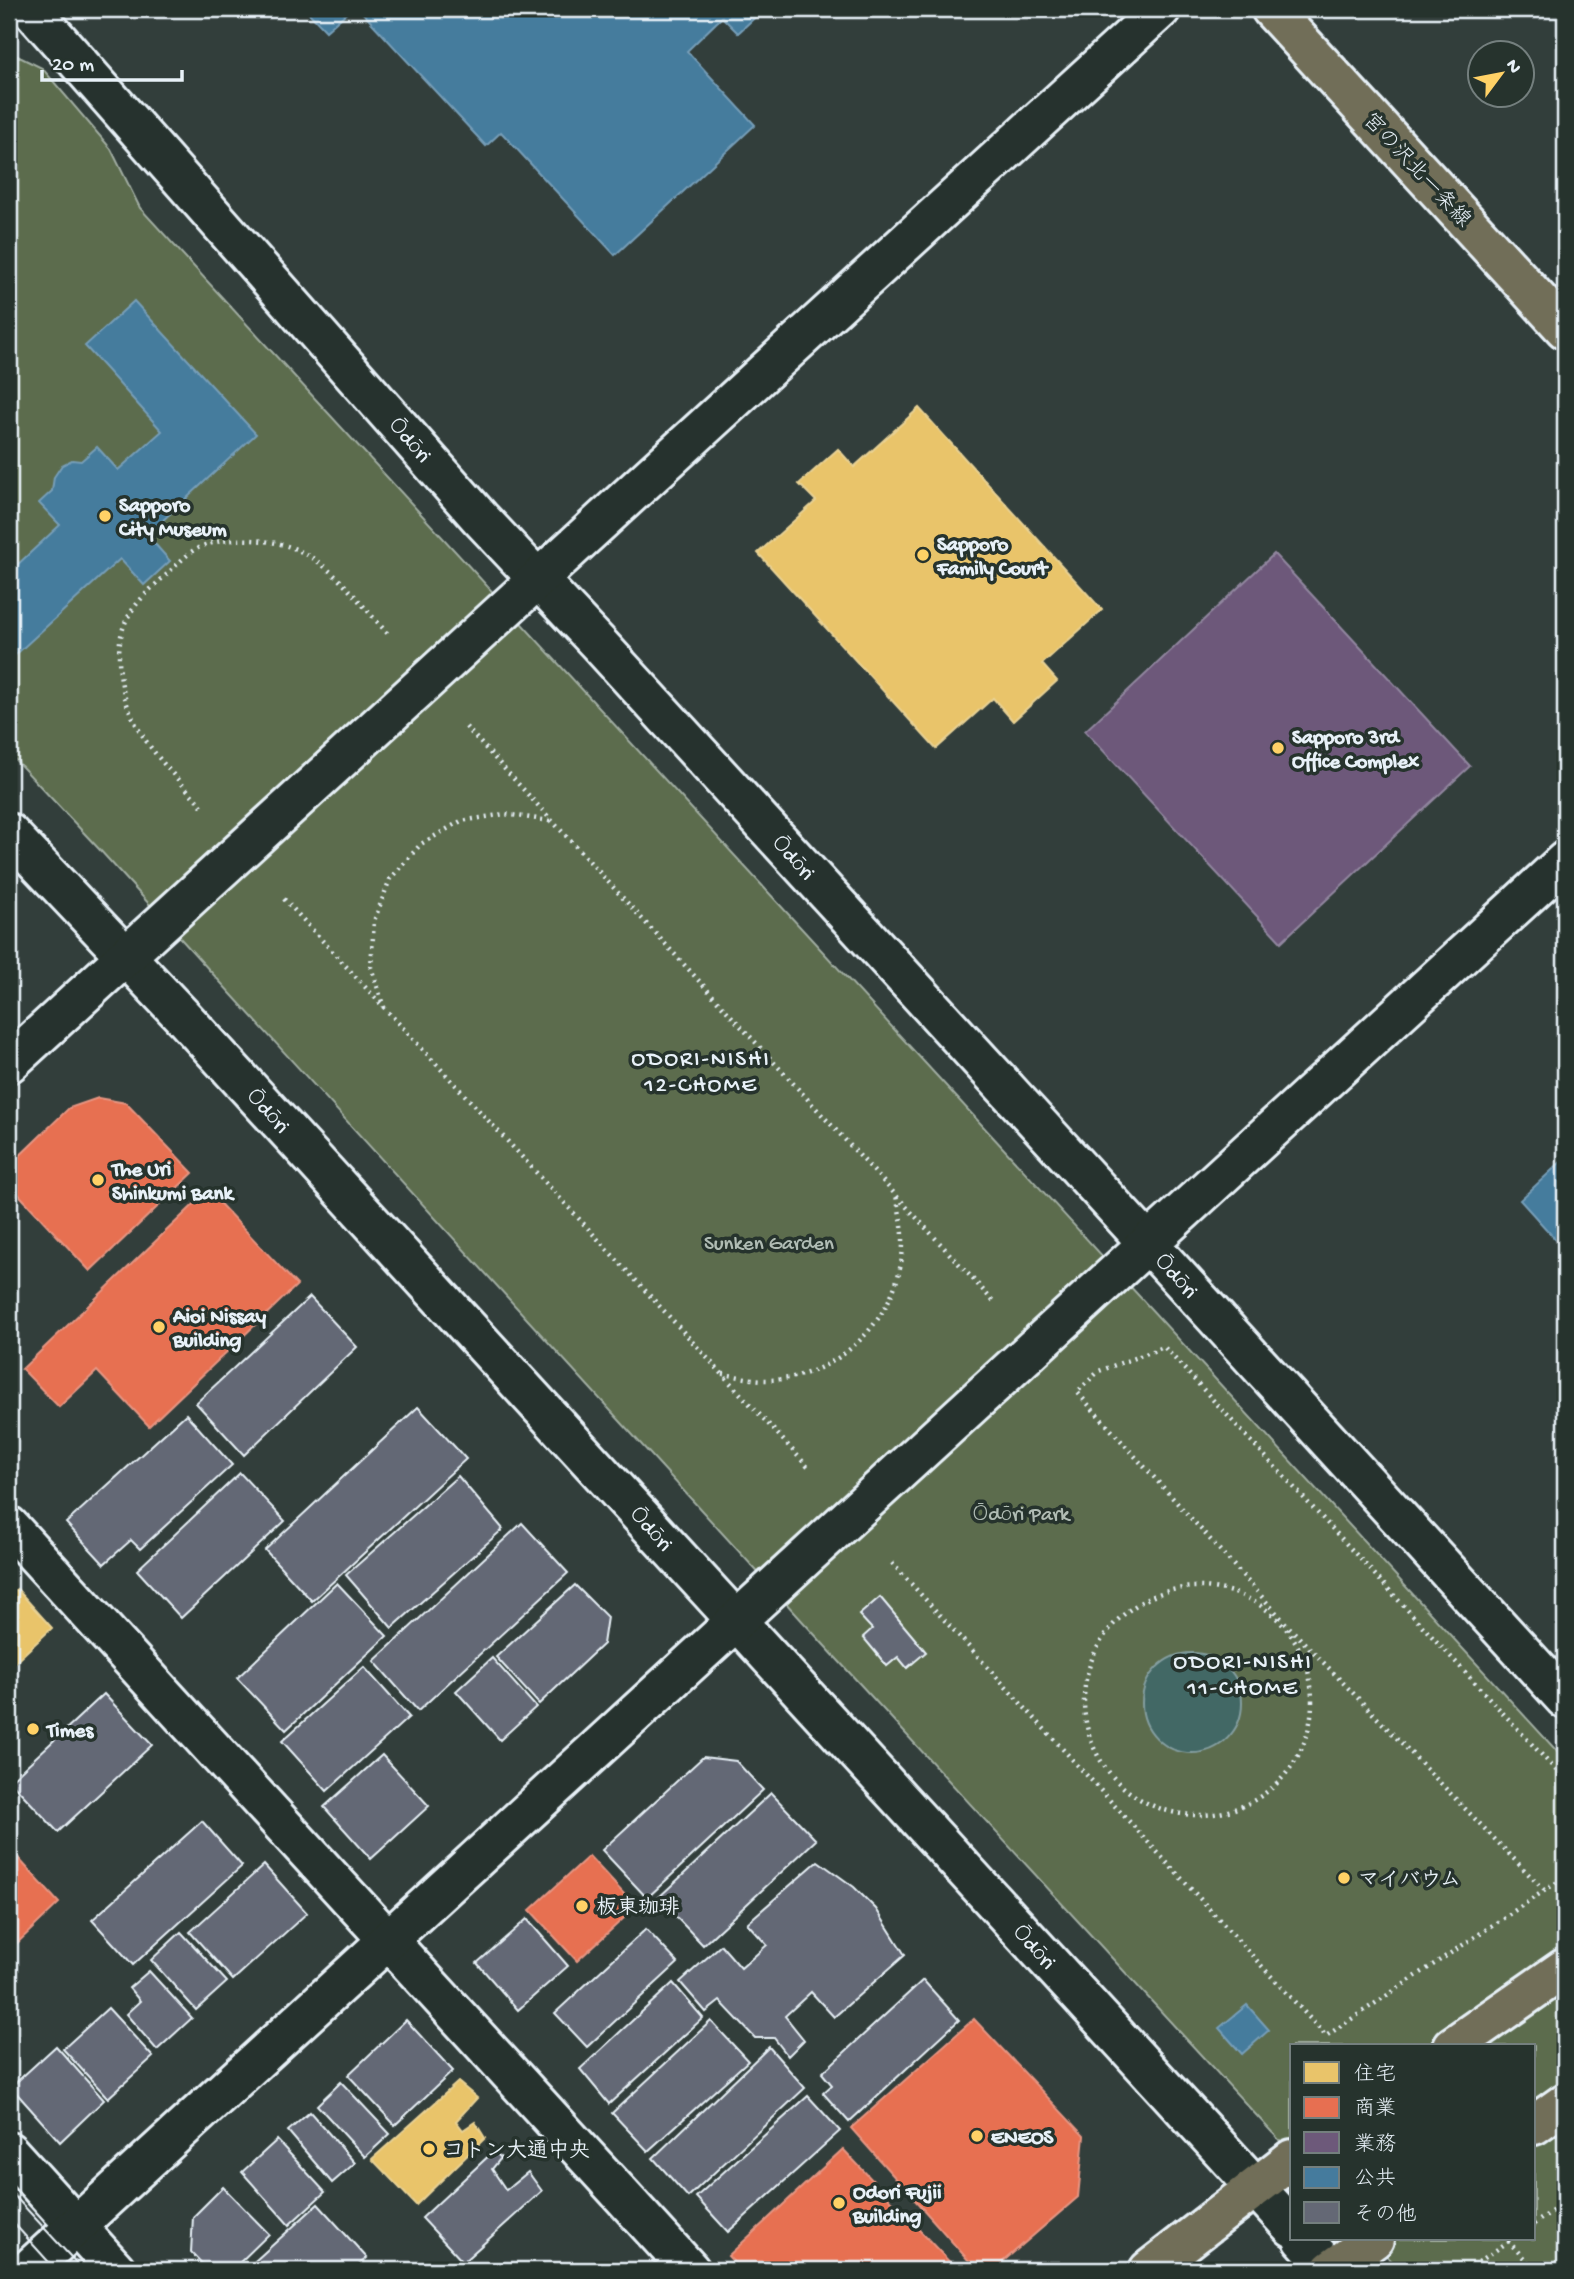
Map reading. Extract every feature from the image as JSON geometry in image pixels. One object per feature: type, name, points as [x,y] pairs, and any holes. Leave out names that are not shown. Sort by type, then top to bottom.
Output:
[{"type":"main road","name":"宮の沢北一条線","points":[[1271,9],[1565,329]]},
{"type":"main road","points":[[1456,2044],[1565,1968]]},
{"type":"main road","points":[[1536,2124],[1565,2103]]},
{"type":"main road","points":[[1149,2270],[1290,2160]]},
{"type":"main road","points":[[1331,2270],[1373,2240]]},
{"type":"street","name":"Ōdōri","points":[[31,9],[480,518],[1565,1699]]},
{"type":"street","points":[[9,1063],[1160,9]]},
{"type":"street","name":"Ōdōri","points":[[9,834],[186,1020],[1290,2225]]},
{"type":"street","points":[[9,2255],[25,2270],[76,2226],[1565,861]]},
{"type":"street","points":[[9,1526],[690,2270]]},
{"type":"street","points":[[9,2152],[116,2270]]},
{"type":"street","points":[[1304,2240],[1331,2270]]},
{"type":"path","points":[[202,806],[154,753],[134,724],[123,692],[118,657],[126,621],[147,591],[197,548],[221,541],[270,542],[291,547],[316,561],[389,635]]},
{"type":"path","points":[[466,727],[993,1301]]},
{"type":"path","points":[[385,1011],[371,967],[373,921],[390,879],[421,844],[461,821],[505,814],[551,821]]},
{"type":"path","points":[[284,899],[808,1468]]},
{"type":"path","points":[[722,1374],[766,1380],[810,1373],[848,1352],[879,1320],[898,1281],[904,1237],[896,1194]]},
{"type":"path","points":[[1544,1890],[1291,1629],[1077,1392],[1099,1371],[1164,1347],[1565,1780]]},
{"type":"path","points":[[892,1563],[1326,2036],[1565,1877]]},
{"type":"path","points":[[1186,1587],[1224,1590],[1259,1605],[1291,1629],[1306,1664],[1312,1700],[1306,1736],[1290,1770],[1263,1795],[1230,1811],[1194,1815],[1157,1808],[1125,1790],[1100,1761],[1086,1725],[1084,1687],[1095,1650],[1118,1619],[1149,1597],[1186,1587]]},
{"type":"path","points":[[1536,2223],[1565,2202]]},
{"type":"path","points":[[1467,2270],[1510,2240],[1535,2270]]},
{"type":"green space","name":"Ōdōri Park","points":[[9,52],[42,68],[111,149],[140,208],[1565,1760],[1565,2270],[1400,2270],[1372,2240],[1536,2240],[1536,2044],[1290,2044],[1290,2152],[9,753]]},
{"type":"water","points":[[1192,1653],[1220,1661],[1234,1675],[1242,1703],[1234,1731],[1220,1745],[1192,1753],[1164,1745],[1150,1731],[1142,1703],[1150,1675],[1164,1661]]},
{"type":"building: 住宅","points":[[919,408],[1102,610],[1042,664],[1057,681],[1013,721],[993,698],[936,749],[758,553],[816,501],[799,484],[838,449],[854,467]]},
{"type":"building: 住宅","points":[[17,1589],[52,1628],[9,1668],[9,1596]]},
{"type":"building: 住宅","name":"コトン大通中央","points":[[458,2082],[477,2098],[456,2121],[463,2130],[475,2122],[485,2138],[416,2205],[372,2159]]},
{"type":"building: 商業","points":[[98,1098],[126,1103],[193,1173],[90,1271],[9,1184],[9,1166],[69,1108]]},
{"type":"building: 商業","name":"Aioi Nissay Building","points":[[208,1191],[297,1285],[149,1426],[97,1371],[59,1407],[22,1369]]},
{"type":"building: 商業","points":[[9,1848],[59,1903],[9,1951]]},
{"type":"building: 商業","points":[[589,1856],[636,1907],[577,1961],[530,1910]]},
{"type":"building: 商業","points":[[974,2019],[1084,2136],[1078,2197],[993,2270],[977,2270],[851,2128]]},
{"type":"building: 商業","name":"Odori Fujii Building","points":[[843,2149],[957,2270],[741,2270],[728,2256]]},
{"type":"building: 業務","name":"Sapporo 3rd Office Complex","points":[[1274,554],[1470,766],[1281,942],[1085,731]]},
{"type":"building: 公共","points":[[305,9],[351,9],[326,31]]},
{"type":"building: 公共","points":[[359,9],[764,9],[738,33],[722,17],[687,51],[755,125],[615,255],[501,132],[486,146]]},
{"type":"building: 公共","points":[[134,301],[256,434],[147,535],[170,561],[144,585],[120,559],[11,659],[9,560],[15,567],[60,525],[39,503],[52,491],[54,477],[62,465],[72,460],[81,461],[97,447],[118,470],[162,431],[85,346]]},
{"type":"building: 公共","points":[[1565,1158],[1565,1250],[1520,1200]]},
{"type":"building: 公共","points":[[1247,2005],[1269,2030],[1242,2054],[1219,2028]]},
{"type":"building: その他","points":[[310,1297],[357,1347],[244,1455],[196,1403]]},
{"type":"building: その他","points":[[418,1407],[466,1459],[312,1601],[265,1550]]},
{"type":"building: その他","points":[[186,1414],[232,1465],[140,1549],[131,1540],[104,1564],[66,1523]]},
{"type":"building: その他","points":[[240,1473],[285,1521],[181,1618],[137,1570]]},
{"type":"building: その他","points":[[458,1476],[503,1529],[392,1628],[346,1575]]},
{"type":"building: その他","points":[[522,1523],[568,1573],[418,1711],[374,1661]]},
{"type":"building: その他","points":[[337,1583],[387,1636],[286,1730],[237,1678]]},
{"type":"building: その他","points":[[575,1585],[607,1617],[603,1644],[539,1704],[496,1657]]},
{"type":"building: その他","points":[[880,1597],[926,1652],[907,1668],[898,1657],[887,1666],[863,1637],[872,1629],[859,1615]]},
{"type":"building: その他","points":[[492,1658],[536,1707],[500,1740],[456,1691]]},
{"type":"building: その他","points":[[364,1667],[409,1717],[327,1791],[282,1741]]},
{"type":"building: その他","points":[[104,1694],[152,1745],[58,1832],[10,1781]]},
{"type":"building: その他","points":[[382,1755],[429,1806],[371,1859],[324,1807]]},
{"type":"building: その他","points":[[703,1757],[736,1761],[763,1790],[647,1898],[602,1850]]},
{"type":"building: その他","points":[[771,1793],[816,1840],[703,1945],[658,1898]]},
{"type":"building: その他","points":[[202,1821],[242,1866],[133,1965],[92,1920]]},
{"type":"building: その他","points":[[818,1861],[854,1887],[876,1909],[905,1955],[834,2017],[811,1992],[785,2016],[804,2040],[788,2056],[774,2038],[755,2038],[720,2001],[706,2012],[680,1982],[721,1945],[741,1968],[767,1945],[747,1923]]},
{"type":"building: その他","points":[[264,1865],[307,1913],[233,1980],[190,1932]]},
{"type":"building: その他","points":[[527,1919],[568,1966],[518,2010],[477,1963]]},
{"type":"building: その他","points":[[646,1929],[678,1963],[587,2047],[555,2013]]},
{"type":"building: その他","points":[[181,1932],[227,1982],[196,2010],[151,1960]]},
{"type":"building: その他","points":[[149,1971],[192,2018],[157,2050],[126,2014],[140,2001],[129,1988]]},
{"type":"building: その他","points":[[923,1980],[959,2020],[849,2122],[823,2093],[832,2085],[822,2073]]},
{"type":"building: その他","points":[[673,1983],[703,2018],[609,2104],[580,2069]]},
{"type":"building: その他","points":[[108,2008],[153,2057],[108,2098],[63,2049]]},
{"type":"building: その他","points":[[406,2020],[453,2071],[395,2125],[348,2075]]},
{"type":"building: その他","points":[[711,2021],[748,2061],[648,2151],[612,2113]]},
{"type":"building: その他","points":[[56,2046],[104,2100],[60,2142],[11,2087]]},
{"type":"building: その他","points":[[769,2047],[805,2088],[688,2197],[653,2158]]},
{"type":"building: その他","points":[[341,2082],[390,2134],[365,2157],[317,2105]]},
{"type":"building: その他","points":[[808,2096],[840,2131],[728,2232],[696,2197]]},
{"type":"building: その他","points":[[310,2112],[355,2163],[332,2183],[288,2131]]},
{"type":"building: その他","points":[[277,2140],[325,2192],[289,2225],[242,2172]]},
{"type":"building: その他","points":[[494,2151],[501,2158],[492,2169],[506,2190],[528,2172],[542,2191],[463,2262],[422,2218]]},
{"type":"building: その他","points":[[223,2187],[269,2234],[232,2270],[208,2270],[191,2252],[193,2217]]},
{"type":"building: その他","points":[[318,2204],[367,2258],[353,2270],[245,2270]]},
{"type":"tram line","points":[[9,2190],[83,2270]]},
{"type":"tram line","points":[[9,2218],[56,2270]]},
{"type":"place","name":"Sapporo City Museum","points":[[105,516]]},
{"type":"place","name":"Sapporo Family Court","points":[[923,555]]},
{"type":"place","name":"Sapporo 3rd Office Complex","points":[[1278,748]]},
{"type":"place","name":"The Uri Shinkumi Bank","points":[[98,1180]]},
{"type":"place","name":"Aioi Nissay Building","points":[[159,1327]]},
{"type":"place","name":"Times","points":[[33,1729]]},
{"type":"place","name":"マイバウム","points":[[1344,1878]]},
{"type":"place","name":"板東珈琲","points":[[582,1906]]},
{"type":"place","name":"ENEOS","points":[[977,2136]]},
{"type":"place","name":"コトン大通中央","points":[[429,2149]]},
{"type":"place","name":"Odori Fujii Building","points":[[839,2203]]},
{"type":"district","name":"ODORI-NISHI 12-CHOME","points":[[701,1070]]},
{"type":"district","name":"ODORI-NISHI 11-CHOME","points":[[1243,1673]]},
{"type":"park label","name":"Sunken Garden","points":[[769,1242]]}]
